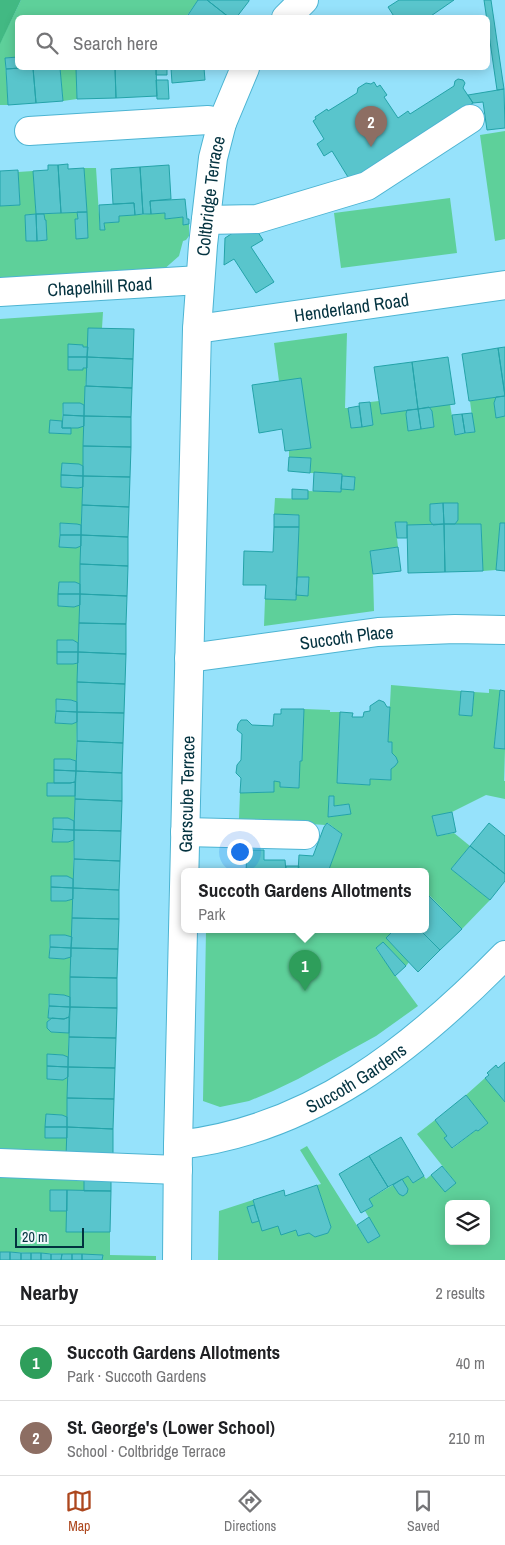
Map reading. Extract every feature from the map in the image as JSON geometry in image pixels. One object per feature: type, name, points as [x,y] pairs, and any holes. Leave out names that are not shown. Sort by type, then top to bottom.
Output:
[{"type":"street","points":[[289,15],[304,0]]},
{"type":"street","name":"Coltbridge Terrace","points":[[197,329],[200,280],[214,158],[222,123],[244,70]]},
{"type":"street","points":[[206,220],[257,219],[367,186],[470,119]]},
{"type":"street","points":[[30,131],[208,120],[222,123]]},
{"type":"street","name":"Chapelhill Road","points":[[0,292],[200,280]]},
{"type":"street","name":"Henderland Road","points":[[197,329],[505,285]]},
{"type":"street","name":"Garscube Terrace","points":[[184,868],[197,329]]},
{"type":"street","name":"Succoth Place","points":[[189,658],[378,632],[455,629],[505,630]]},
{"type":"street","points":[[185,832],[305,835]]},
{"type":"street","name":"Garscube Terrace","points":[[177,1260],[183,933]]},
{"type":"street","name":"Succoth Gardens","points":[[0,1163],[178,1157],[198,1143],[243,1132],[291,1116],[350,1085],[422,1032],[467,994],[505,955]]},
{"type":"green space","points":[[0,0],[21,0],[0,44]]},
{"type":"green space","points":[[21,0],[198,0],[187,15],[15,15],[15,57],[5,58],[8,105],[0,105],[0,43]]},
{"type":"green space","points":[[60,70],[76,70],[77,99],[63,101]]},
{"type":"green space","points":[[505,131],[505,239],[495,241],[480,135]]},
{"type":"green space","points":[[84,168],[96,168],[100,230],[105,230],[104,223],[119,222],[119,216],[165,213],[166,219],[183,217],[183,225],[189,224],[189,236],[183,241],[179,256],[162,271],[0,282],[0,206],[20,205],[18,172],[33,171],[36,214],[25,215],[27,241],[47,240],[44,214],[77,212],[78,219],[75,219],[76,238],[88,238]]},
{"type":"green space","points":[[450,198],[457,253],[341,268],[334,213]]},
{"type":"green space","points":[[103,312],[102,328],[88,328],[88,347],[68,345],[68,370],[83,370],[83,368],[87,368],[84,405],[80,403],[63,403],[62,421],[50,421],[50,433],[71,434],[71,428],[84,426],[83,466],[79,464],[62,464],[61,487],[83,487],[81,525],[60,523],[59,546],[81,546],[80,584],[75,582],[59,582],[58,606],[74,607],[80,605],[78,643],[73,640],[57,640],[57,664],[78,663],[77,702],[56,699],[55,723],[72,724],[77,722],[76,761],[54,759],[54,783],[47,783],[47,795],[75,796],[74,821],[68,818],[53,818],[52,841],[68,842],[74,840],[73,879],[67,876],[52,876],[51,900],[66,901],[73,899],[72,937],[50,935],[49,958],[64,959],[71,957],[70,997],[49,994],[48,1018],[52,1018],[47,1022],[47,1028],[51,1032],[69,1033],[68,1057],[48,1054],[47,1079],[63,1080],[68,1077],[67,1117],[46,1114],[45,1138],[67,1138],[66,1158],[0,1156],[0,319]]},
{"type":"green space","points":[[347,333],[345,408],[348,408],[351,428],[373,425],[370,402],[379,401],[381,414],[407,410],[408,431],[434,427],[432,411],[429,407],[450,404],[455,435],[474,432],[470,401],[496,397],[494,403],[496,417],[505,416],[505,523],[500,523],[496,570],[483,571],[481,524],[455,524],[458,520],[457,503],[430,504],[430,521],[433,525],[407,525],[395,522],[398,547],[370,551],[374,611],[264,626],[265,599],[295,600],[296,595],[308,595],[309,577],[297,577],[299,515],[274,514],[275,498],[307,499],[308,491],[341,492],[341,489],[354,490],[355,477],[342,476],[342,474],[310,473],[311,458],[289,457],[289,451],[310,448],[279,381],[274,343]]},
{"type":"green space","points":[[391,685],[461,691],[459,715],[472,716],[474,692],[489,693],[489,689],[500,690],[494,748],[505,749],[505,799],[486,795],[452,812],[432,817],[437,836],[454,833],[470,846],[451,869],[490,900],[462,929],[429,897],[429,868],[329,868],[342,834],[328,823],[325,825],[239,819],[240,793],[273,792],[274,781],[280,782],[280,787],[299,788],[304,709],[340,712],[337,783],[369,785],[370,779],[391,780],[391,769],[397,762],[396,757],[392,753],[392,743],[388,742]],"holes":[[[329,796],[334,796],[334,806],[349,804],[350,814],[328,817]]]},
{"type":"green space","points":[[206,933],[391,933],[386,938],[409,962],[406,966],[383,942],[376,949],[418,1006],[376,1036],[273,1091],[249,1101],[220,1107],[203,1101]]},
{"type":"green space","points":[[485,1078],[505,1102],[505,1260],[218,1260],[219,1211],[253,1200],[254,1205],[247,1207],[252,1223],[259,1221],[296,1230],[298,1236],[309,1233],[315,1237],[328,1233],[331,1227],[317,1185],[321,1184],[300,1150],[307,1146],[368,1243],[380,1236],[365,1211],[373,1206],[369,1199],[393,1185],[399,1194],[405,1195],[408,1189],[402,1179],[408,1176],[413,1183],[424,1176],[426,1179],[431,1175],[456,1183],[417,1134],[435,1120],[447,1136],[444,1138],[453,1148],[488,1123],[466,1095]]},
{"type":"green space","points":[[0,1172],[84,1173],[84,1191],[50,1190],[50,1211],[67,1211],[67,1232],[110,1232],[110,1255],[156,1256],[156,1260],[102,1260],[102,1255],[0,1252]]},
{"type":"building","points":[[198,0],[207,0],[226,15],[188,15]]},
{"type":"building","points":[[207,0],[249,0],[238,15],[226,15]]},
{"type":"building","points":[[399,0],[454,0],[432,15],[393,15],[388,7]]},
{"type":"building","points":[[484,0],[491,0],[504,89],[497,90],[490,42],[490,15],[486,15]]},
{"type":"building","points":[[15,57],[15,68],[6,69],[5,58]]},
{"type":"building","points":[[6,69],[33,70],[36,103],[8,105]]},
{"type":"building","points":[[33,70],[60,70],[63,101],[36,103]]},
{"type":"building","points":[[76,70],[115,70],[116,98],[77,99]]},
{"type":"building","points":[[115,70],[156,70],[157,96],[116,98]]},
{"type":"building","points":[[156,70],[167,70],[167,75],[156,75]]},
{"type":"building","points":[[171,70],[204,70],[205,80],[172,83]]},
{"type":"building","points":[[458,79],[463,80],[465,83],[463,88],[473,103],[351,182],[332,151],[324,156],[317,144],[324,139],[313,121],[316,119],[315,117],[357,93],[358,88],[366,83],[371,84],[374,82],[377,87],[380,85],[387,95],[384,97],[398,118],[408,111],[410,114],[454,86],[455,81]]},
{"type":"building","points":[[156,80],[168,80],[169,99],[157,99]]},
{"type":"building","points":[[504,89],[505,128],[487,130],[483,102],[473,103],[468,95]]},
{"type":"building","points":[[68,164],[68,169],[84,168],[87,212],[61,213],[58,165]]},
{"type":"building","points":[[48,165],[58,165],[61,213],[36,214],[33,171],[48,170]]},
{"type":"building","points":[[169,165],[171,199],[150,201],[151,214],[143,214],[140,167]]},
{"type":"building","points":[[140,167],[143,214],[135,215],[134,203],[113,204],[111,169]]},
{"type":"building","points":[[18,170],[20,205],[0,206],[0,171]]},
{"type":"building","points":[[185,199],[189,224],[183,225],[183,217],[165,219],[165,213],[151,214],[150,201]]},
{"type":"building","points":[[134,203],[135,215],[119,216],[119,222],[104,223],[105,230],[100,230],[99,205]]},
{"type":"building","points":[[77,212],[87,212],[88,238],[76,239],[75,219],[78,219]]},
{"type":"building","points":[[36,214],[37,241],[26,241],[25,215]]},
{"type":"building","points":[[36,214],[44,214],[47,240],[37,241]]},
{"type":"building","points":[[254,226],[263,240],[251,247],[274,282],[256,293],[234,259],[224,265],[225,238],[242,227]]},
{"type":"building","points":[[88,328],[134,329],[133,359],[87,357]]},
{"type":"building","points":[[68,344],[88,347],[87,357],[68,357]]},
{"type":"building","points":[[505,347],[505,396],[498,348]]},
{"type":"building","points":[[498,348],[505,396],[469,401],[462,354]]},
{"type":"building","points":[[68,357],[87,357],[87,368],[83,368],[83,370],[68,370]]},
{"type":"building","points":[[87,357],[133,359],[132,388],[86,386]]},
{"type":"building","points":[[448,357],[455,404],[418,409],[412,362]]},
{"type":"building","points":[[412,362],[418,409],[381,414],[374,367]]},
{"type":"building","points":[[301,378],[311,448],[285,451],[282,429],[259,433],[252,385]]},
{"type":"building","points":[[85,386],[132,388],[131,417],[84,416]]},
{"type":"building","points":[[505,396],[505,416],[496,418],[494,403],[496,397]]},
{"type":"building","points":[[370,402],[373,425],[362,427],[359,403]]},
{"type":"building","points":[[63,403],[80,403],[84,405],[84,416],[63,415]]},
{"type":"building","points":[[359,406],[362,427],[351,428],[348,408]]},
{"type":"building","points":[[429,407],[432,411],[434,427],[421,429],[418,409]]},
{"type":"building","points":[[418,409],[421,429],[408,431],[407,410]]},
{"type":"building","points":[[472,413],[475,432],[465,433],[462,414]]},
{"type":"building","points":[[462,414],[465,433],[455,435],[452,415]]},
{"type":"building","points":[[63,415],[84,416],[84,426],[62,428]]},
{"type":"building","points":[[84,416],[131,417],[131,447],[83,446]]},
{"type":"building","points":[[50,420],[62,421],[62,428],[71,428],[71,434],[49,433]]},
{"type":"building","points":[[83,446],[131,447],[130,477],[83,476]]},
{"type":"building","points":[[289,457],[311,458],[310,473],[288,471]]},
{"type":"building","points":[[62,463],[83,466],[83,476],[61,475]]},
{"type":"building","points":[[314,472],[342,474],[341,492],[313,491]]},
{"type":"building","points":[[61,475],[83,476],[83,487],[61,487]]},
{"type":"building","points":[[83,476],[130,477],[129,507],[82,505]]},
{"type":"building","points":[[342,476],[355,477],[354,490],[341,489]]},
{"type":"building","points":[[292,489],[308,490],[308,499],[292,499]]},
{"type":"building","points":[[443,503],[458,503],[458,520],[455,524],[444,524]]},
{"type":"building","points":[[443,503],[444,524],[433,525],[430,521],[430,504]]},
{"type":"building","points":[[82,505],[129,507],[128,537],[81,535]]},
{"type":"building","points":[[274,514],[299,515],[299,527],[274,527]]},
{"type":"building","points":[[395,522],[407,522],[407,538],[397,538]]},
{"type":"building","points":[[60,523],[81,525],[81,535],[60,535]]},
{"type":"building","points":[[500,523],[505,523],[505,571],[496,570]]},
{"type":"building","points":[[444,524],[481,524],[483,571],[445,572]]},
{"type":"building","points":[[444,524],[445,572],[408,573],[407,525]]},
{"type":"building","points":[[274,527],[299,527],[296,600],[265,599],[266,585],[243,585],[244,551],[273,552]]},
{"type":"building","points":[[60,535],[81,535],[81,546],[76,548],[59,547]]},
{"type":"building","points":[[81,535],[128,537],[128,566],[80,564]]},
{"type":"building","points":[[398,547],[401,571],[373,574],[370,551]]},
{"type":"building","points":[[80,564],[128,566],[127,596],[80,594]]},
{"type":"building","points":[[297,577],[309,577],[308,596],[296,595]]},
{"type":"building","points":[[59,582],[75,582],[80,584],[80,594],[58,594]]},
{"type":"building","points":[[58,594],[80,594],[80,605],[74,607],[58,606]]},
{"type":"building","points":[[80,594],[127,596],[126,624],[79,623]]},
{"type":"building","points":[[79,623],[126,624],[126,654],[78,652]]},
{"type":"building","points":[[57,640],[73,640],[78,643],[78,652],[57,652]]},
{"type":"building","points":[[57,652],[78,652],[78,663],[57,664]]},
{"type":"building","points":[[78,652],[126,654],[125,684],[77,682]]},
{"type":"building","points":[[77,682],[125,684],[124,713],[77,712]]},
{"type":"building","points":[[500,690],[505,691],[505,749],[494,748]]},
{"type":"building","points":[[461,691],[474,692],[472,716],[459,715]]},
{"type":"building","points":[[56,699],[77,702],[77,712],[56,711]]},
{"type":"building","points":[[379,700],[384,702],[387,707],[390,707],[388,742],[392,742],[392,753],[398,762],[391,769],[391,780],[370,779],[370,785],[337,783],[340,712],[353,713],[352,717],[363,717],[364,712],[370,711],[370,706]]},
{"type":"building","points":[[281,709],[304,709],[299,788],[280,787],[280,782],[274,781],[274,792],[240,793],[241,778],[236,773],[237,765],[241,760],[242,734],[237,730],[238,724],[241,720],[247,720],[252,725],[273,726],[274,714],[281,714]]},
{"type":"building","points":[[56,711],[77,712],[77,722],[72,724],[55,723]]},
{"type":"building","points":[[77,712],[124,713],[123,743],[77,741]]},
{"type":"building","points":[[77,741],[123,743],[122,773],[76,771]]},
{"type":"building","points":[[54,759],[76,761],[76,771],[54,770]]},
{"type":"building","points":[[54,770],[76,771],[75,782],[54,783]]},
{"type":"building","points":[[76,771],[122,773],[122,801],[75,799]]},
{"type":"building","points":[[75,782],[75,796],[47,796],[47,783]]},
{"type":"building","points":[[329,796],[334,796],[334,806],[349,804],[351,814],[328,817]]},
{"type":"building","points":[[75,799],[122,801],[121,831],[74,830]]},
{"type":"building","points":[[452,812],[456,832],[437,836],[432,816]]},
{"type":"building","points":[[53,818],[68,818],[74,821],[74,830],[53,829]]},
{"type":"building","points":[[327,823],[342,834],[329,868],[298,868],[299,855],[313,856]]},
{"type":"building","points":[[489,823],[505,836],[505,874],[470,846]]},
{"type":"building","points":[[53,829],[74,830],[74,840],[52,842]]},
{"type":"building","points":[[74,830],[121,831],[120,861],[74,859]]},
{"type":"building","points":[[470,846],[505,874],[505,881],[490,900],[451,869]]},
{"type":"building","points":[[247,850],[264,850],[264,860],[285,860],[286,868],[246,868]]},
{"type":"building","points":[[74,859],[120,861],[119,890],[73,888]]},
{"type":"building","points":[[286,866],[299,866],[299,868],[286,868]]},
{"type":"building","points":[[51,876],[67,876],[73,879],[73,888],[51,887]]},
{"type":"building","points":[[51,887],[73,888],[73,899],[51,901]]},
{"type":"building","points":[[73,888],[119,890],[119,919],[72,918]]},
{"type":"building","points":[[429,896],[462,929],[440,950],[423,933],[429,933]]},
{"type":"building","points":[[72,918],[119,919],[118,949],[71,948]]},
{"type":"building","points":[[391,933],[423,933],[440,950],[418,972],[386,938]]},
{"type":"building","points":[[50,935],[72,937],[71,948],[50,947]]},
{"type":"building","points":[[383,942],[406,966],[395,976],[376,948]]},
{"type":"building","points":[[50,947],[71,948],[71,957],[64,959],[49,958]]},
{"type":"building","points":[[71,948],[118,949],[117,978],[70,977]]},
{"type":"building","points":[[70,977],[117,978],[117,1008],[70,1007]]},
{"type":"building","points":[[49,994],[70,997],[70,1007],[49,1006]]},
{"type":"building","points":[[49,1006],[70,1007],[69,1017],[64,1019],[48,1018]]},
{"type":"building","points":[[70,1007],[117,1008],[116,1038],[69,1037]]},
{"type":"building","points":[[69,1017],[69,1033],[51,1032],[47,1028],[47,1022],[52,1018],[64,1019]]},
{"type":"building","points":[[69,1037],[116,1038],[115,1068],[68,1067]]},
{"type":"building","points":[[47,1054],[68,1057],[68,1067],[47,1066]]},
{"type":"building","points":[[505,1062],[505,1102],[485,1078],[489,1075],[487,1073],[496,1065],[498,1068]]},
{"type":"building","points":[[47,1066],[68,1067],[68,1077],[63,1080],[47,1079]]},
{"type":"building","points":[[68,1067],[115,1068],[114,1099],[67,1098]]},
{"type":"building","points":[[466,1095],[488,1123],[452,1148],[444,1138],[447,1136],[435,1120]]},
{"type":"building","points":[[67,1098],[114,1099],[113,1129],[67,1127]]},
{"type":"building","points":[[46,1114],[67,1117],[67,1127],[45,1127]]},
{"type":"building","points":[[45,1127],[67,1127],[67,1138],[45,1138]]},
{"type":"building","points":[[67,1127],[113,1129],[113,1159],[66,1158]]},
{"type":"building","points":[[401,1137],[424,1176],[413,1183],[408,1176],[388,1187],[369,1156]]},
{"type":"building","points":[[369,1156],[388,1187],[369,1199],[373,1206],[361,1213],[339,1174]]},
{"type":"building","points":[[442,1166],[456,1183],[445,1192],[431,1175]]},
{"type":"building","points":[[84,1173],[111,1174],[111,1191],[84,1191]]},
{"type":"building","points":[[402,1179],[408,1189],[407,1193],[403,1196],[399,1194],[393,1185]]},
{"type":"building","points":[[317,1185],[331,1227],[328,1233],[315,1237],[309,1233],[298,1236],[296,1230],[281,1235],[278,1226],[262,1231],[253,1200],[284,1190],[285,1196]]},
{"type":"building","points":[[50,1190],[67,1190],[67,1211],[50,1211]]},
{"type":"building","points":[[67,1190],[111,1191],[110,1232],[66,1232]]},
{"type":"building","points":[[254,1205],[259,1221],[252,1223],[247,1207]]},
{"type":"building","points":[[369,1217],[380,1236],[368,1243],[357,1225]]},
{"type":"building","points":[[0,1252],[10,1252],[10,1260],[0,1260]]},
{"type":"building","points":[[10,1252],[21,1253],[21,1260],[10,1260]]},
{"type":"building","points":[[21,1253],[31,1253],[31,1260],[21,1260]]},
{"type":"building","points":[[31,1253],[41,1253],[41,1260],[31,1260]]},
{"type":"building","points":[[41,1253],[51,1254],[51,1260],[41,1260]]},
{"type":"building","points":[[51,1254],[62,1254],[61,1260],[51,1260]]},
{"type":"building","points":[[62,1254],[72,1254],[72,1260],[61,1260]]},
{"type":"building","points":[[72,1254],[82,1254],[82,1260],[72,1260]]},
{"type":"building","points":[[82,1254],[103,1255],[102,1260],[82,1260]]},
{"type":"place","name":"St. George's (Lower School)","points":[[371,147]]},
{"type":"place","name":"Succoth Gardens Allotments","points":[[305,991]]}]
